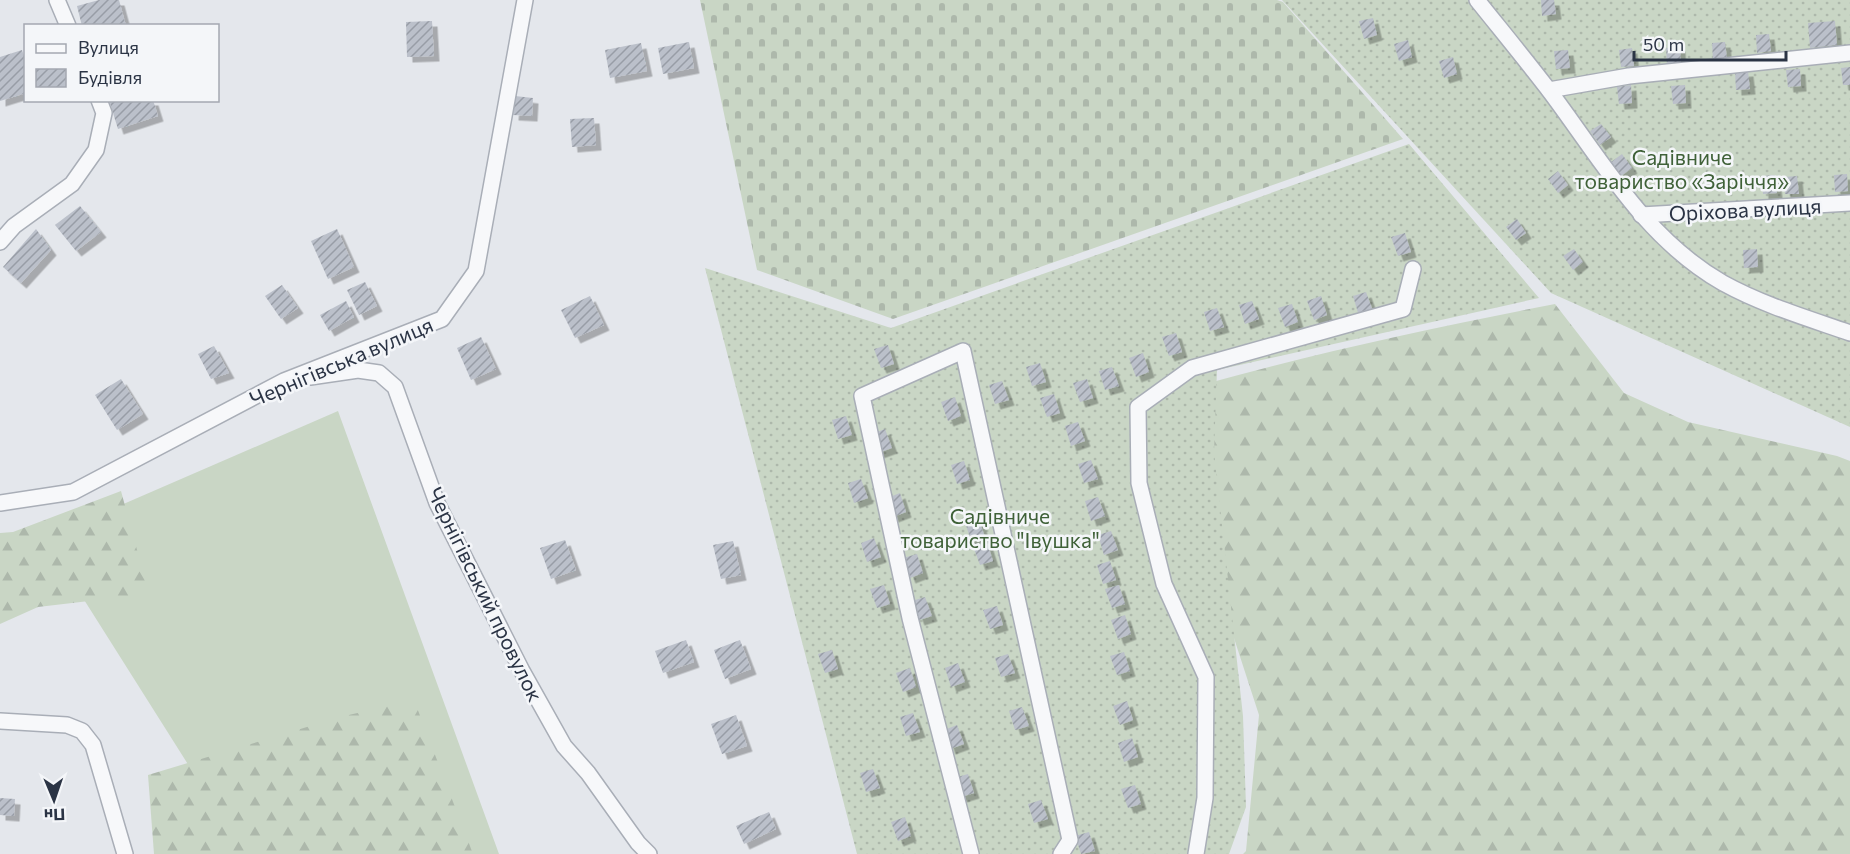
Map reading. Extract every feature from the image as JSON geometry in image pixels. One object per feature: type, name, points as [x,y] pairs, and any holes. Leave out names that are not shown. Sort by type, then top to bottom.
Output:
[{"type":"street","points":[[57,0],[67,24]]},
{"type":"street","name":"Чернігівська вулиця","points":[[0,503],[73,492],[284,381],[442,319],[476,271],[525,0]]},
{"type":"street","points":[[1477,0],[1549,90],[1618,187],[1641,215],[1676,250],[1723,282],[1780,309],[1850,333]]},
{"type":"street","points":[[1549,90],[1629,76],[1850,53]]},
{"type":"street","points":[[0,242],[14,226],[72,184],[96,150],[104,113],[100,102]]},
{"type":"street","name":"Оріхова вулиця","points":[[1641,215],[1850,204]]},
{"type":"street","points":[[1196,854],[1204,798],[1206,677],[1164,585],[1138,483],[1138,407],[1192,368],[1403,309],[1413,269]]},
{"type":"street","points":[[971,854],[910,618],[862,396],[963,351],[1071,840],[1061,854]]},
{"type":"street","name":"Чернігівський провулок","points":[[284,381],[358,370],[379,373],[395,387],[437,503],[522,671],[564,746],[588,773],[638,843],[649,854]]},
{"type":"street","points":[[0,722],[67,725],[82,731],[93,745],[125,854]]},
{"type":"green space","points":[[700,0],[1277,0],[1283,2],[1403,139],[893,319],[757,270]]},
{"type":"green space","name":"Садівниче товариство «Заріччя»","points":[[1282,0],[1850,0],[1850,427],[1551,293]]},
{"type":"green space","name":"Садівниче товариство \"Івушка\"","points":[[1409,144],[1539,298],[1217,370],[1214,452],[1243,716],[1246,807],[1229,854],[857,854],[705,268],[891,328]]},
{"type":"green space","points":[[1555,304],[1624,393],[1688,422],[1837,456],[1850,461],[1850,854],[1243,854],[1246,851],[1259,715],[1181,475],[1205,384],[1379,341]]},
{"type":"green space","points":[[338,411],[499,854],[196,854],[196,777],[45,538]]},
{"type":"green space","points":[[121,491],[149,594],[38,607],[0,624],[0,533],[13,532]]},
{"type":"green space","points":[[414,700],[473,854],[154,854],[148,775],[340,717]]},
{"type":"building","points":[[99,0],[119,0],[125,24],[82,24],[77,6]]},
{"type":"building","points":[[1541,0],[1554,0],[1556,14],[1542,16]]},
{"type":"building","points":[[1373,18],[1377,35],[1364,39],[1359,21]]},
{"type":"building","points":[[432,21],[434,56],[407,57],[406,22]]},
{"type":"building","points":[[1835,21],[1837,45],[1810,48],[1808,23]]},
{"type":"building","points":[[1769,34],[1771,51],[1757,53],[1756,35]]},
{"type":"building","points":[[1408,40],[1412,57],[1399,61],[1394,44]]},
{"type":"building","points":[[689,42],[694,68],[663,74],[658,48]]},
{"type":"building","points":[[1725,42],[1727,59],[1713,60],[1712,43]]},
{"type":"building","points":[[641,43],[647,71],[610,78],[605,50]]},
{"type":"building","points":[[1680,46],[1681,64],[1667,65],[1666,48]]},
{"type":"building","points":[[1632,48],[1634,66],[1621,67],[1619,50]]},
{"type":"building","points":[[22,50],[24,56],[24,94],[0,101],[0,57]]},
{"type":"building","points":[[1568,50],[1570,68],[1556,69],[1554,51]]},
{"type":"building","points":[[1453,57],[1457,74],[1444,78],[1439,61]]},
{"type":"building","points":[[1850,67],[1850,85],[1843,85],[1841,68]]},
{"type":"building","points":[[1800,69],[1801,86],[1788,87],[1786,70]]},
{"type":"building","points":[[1748,71],[1750,89],[1736,90],[1735,72]]},
{"type":"building","points":[[1631,85],[1632,103],[1619,104],[1617,87]]},
{"type":"building","points":[[1685,85],[1686,103],[1673,104],[1671,86]]},
{"type":"building","points":[[515,96],[533,98],[532,116],[513,115]]},
{"type":"building","points":[[110,102],[154,102],[158,116],[118,129]]},
{"type":"building","points":[[594,118],[596,145],[572,147],[570,119]]},
{"type":"building","points":[[1601,124],[1611,137],[1600,145],[1590,131]]},
{"type":"building","points":[[1622,154],[1632,168],[1621,176],[1611,162]]},
{"type":"building","points":[[1558,171],[1568,185],[1558,193],[1548,179]]},
{"type":"building","points":[[1847,174],[1848,191],[1835,192],[1834,175]]},
{"type":"building","points":[[1775,175],[1777,193],[1763,194],[1762,176]]},
{"type":"building","points":[[1797,176],[1799,194],[1785,194],[1784,177]]},
{"type":"building","points":[[80,206],[101,232],[76,251],[55,225]]},
{"type":"building","points":[[1517,219],[1526,233],[1516,240],[1506,227]]},
{"type":"building","points":[[36,229],[51,250],[21,283],[3,267]]},
{"type":"building","points":[[337,229],[354,267],[328,279],[311,241]]},
{"type":"building","points":[[1405,233],[1411,252],[1398,256],[1391,237]]},
{"type":"building","points":[[1574,249],[1583,262],[1573,270],[1563,256]]},
{"type":"building","points":[[1757,249],[1758,267],[1744,268],[1743,250]]},
{"type":"building","points":[[365,282],[377,306],[359,315],[347,290]]},
{"type":"building","points":[[282,285],[298,308],[281,319],[265,296]]},
{"type":"building","points":[[1366,292],[1373,311],[1359,316],[1353,296]]},
{"type":"building","points":[[590,296],[604,325],[575,338],[561,310]]},
{"type":"building","points":[[1321,296],[1327,315],[1314,320],[1307,301]]},
{"type":"building","points":[[346,301],[354,317],[329,331],[320,315]]},
{"type":"building","points":[[1252,301],[1259,319],[1245,324],[1239,305]]},
{"type":"building","points":[[1292,304],[1298,322],[1285,327],[1278,308]]},
{"type":"building","points":[[1217,308],[1224,327],[1210,331],[1204,312]]},
{"type":"building","points":[[1176,333],[1182,352],[1169,356],[1162,337]]},
{"type":"building","points":[[481,337],[496,369],[471,380],[457,348]]},
{"type":"building","points":[[888,345],[894,364],[881,368],[874,349]]},
{"type":"building","points":[[214,346],[229,373],[211,379],[198,354]]},
{"type":"building","points":[[1143,353],[1149,372],[1136,377],[1129,358]]},
{"type":"building","points":[[1040,363],[1046,382],[1032,386],[1026,367]]},
{"type":"building","points":[[1112,367],[1119,386],[1105,390],[1099,371]]},
{"type":"building","points":[[121,379],[143,414],[117,430],[95,395]]},
{"type":"building","points":[[1087,379],[1093,398],[1080,402],[1073,383]]},
{"type":"building","points":[[1002,381],[1009,400],[995,404],[989,385]]},
{"type":"building","points":[[1054,394],[1060,413],[1047,417],[1040,398]]},
{"type":"building","points":[[955,397],[961,416],[948,421],[941,402]]},
{"type":"building","points":[[846,416],[852,435],[838,439],[832,420]]},
{"type":"building","points":[[1078,422],[1085,441],[1071,446],[1065,426]]},
{"type":"building","points":[[885,429],[892,448],[878,453],[872,434]]},
{"type":"building","points":[[1091,460],[1098,479],[1084,483],[1078,464]]},
{"type":"building","points":[[964,461],[970,480],[957,484],[951,465]]},
{"type":"building","points":[[861,479],[868,498],[854,503],[848,483]]},
{"type":"building","points":[[900,493],[906,512],[893,517],[887,498]]},
{"type":"building","points":[[1098,497],[1105,516],[1091,521],[1085,501]]},
{"type":"building","points":[[978,518],[985,537],[971,541],[965,522]]},
{"type":"building","points":[[1111,531],[1118,550],[1104,555],[1098,535]]},
{"type":"building","points":[[874,538],[881,557],[867,562],[861,543]]},
{"type":"building","points":[[565,540],[576,570],[551,579],[540,548]]},
{"type":"building","points":[[733,541],[741,575],[721,579],[713,545]]},
{"type":"building","points":[[987,542],[993,561],[980,565],[973,546]]},
{"type":"building","points":[[917,554],[923,573],[910,578],[903,558]]},
{"type":"building","points":[[1110,561],[1116,580],[1103,584],[1097,565]]},
{"type":"building","points":[[884,585],[890,604],[877,608],[870,589]]},
{"type":"building","points":[[1119,585],[1125,604],[1112,608],[1105,589]]},
{"type":"building","points":[[925,597],[932,616],[919,620],[912,601]]},
{"type":"building","points":[[997,606],[1003,625],[990,629],[983,610]]},
{"type":"building","points":[[1125,615],[1131,634],[1118,639],[1111,620]]},
{"type":"building","points":[[686,640],[694,662],[663,673],[655,651]]},
{"type":"building","points":[[740,640],[751,669],[725,679],[714,650]]},
{"type":"building","points":[[832,650],[838,669],[825,673],[818,654]]},
{"type":"building","points":[[1124,652],[1130,671],[1117,675],[1110,656]]},
{"type":"building","points":[[1008,654],[1015,673],[1001,677],[995,658]]},
{"type":"building","points":[[958,663],[965,682],[951,687],[945,668]]},
{"type":"building","points":[[910,668],[916,687],[903,692],[896,673]]},
{"type":"building","points":[[1127,701],[1133,720],[1120,725],[1113,706]]},
{"type":"building","points":[[1022,707],[1029,726],[1015,730],[1009,711]]},
{"type":"building","points":[[913,713],[920,732],[906,736],[900,717]]},
{"type":"building","points":[[736,715],[747,746],[722,754],[711,724]]},
{"type":"building","points":[[957,725],[964,744],[950,749],[944,730]]},
{"type":"building","points":[[1132,738],[1138,757],[1124,762],[1118,743]]},
{"type":"building","points":[[873,769],[880,788],[866,792],[860,773]]},
{"type":"building","points":[[968,774],[974,793],[961,797],[954,778]]},
{"type":"building","points":[[1135,785],[1141,804],[1128,808],[1121,789]]},
{"type":"building","points":[[0,798],[15,799],[14,816],[0,815]]},
{"type":"building","points":[[1041,800],[1048,819],[1034,823],[1028,804]]},
{"type":"building","points":[[769,812],[776,829],[744,844],[736,826]]},
{"type":"building","points":[[905,817],[911,836],[898,841],[891,822]]},
{"type":"building","points":[[1089,832],[1095,851],[1081,854],[1075,836]]}]
